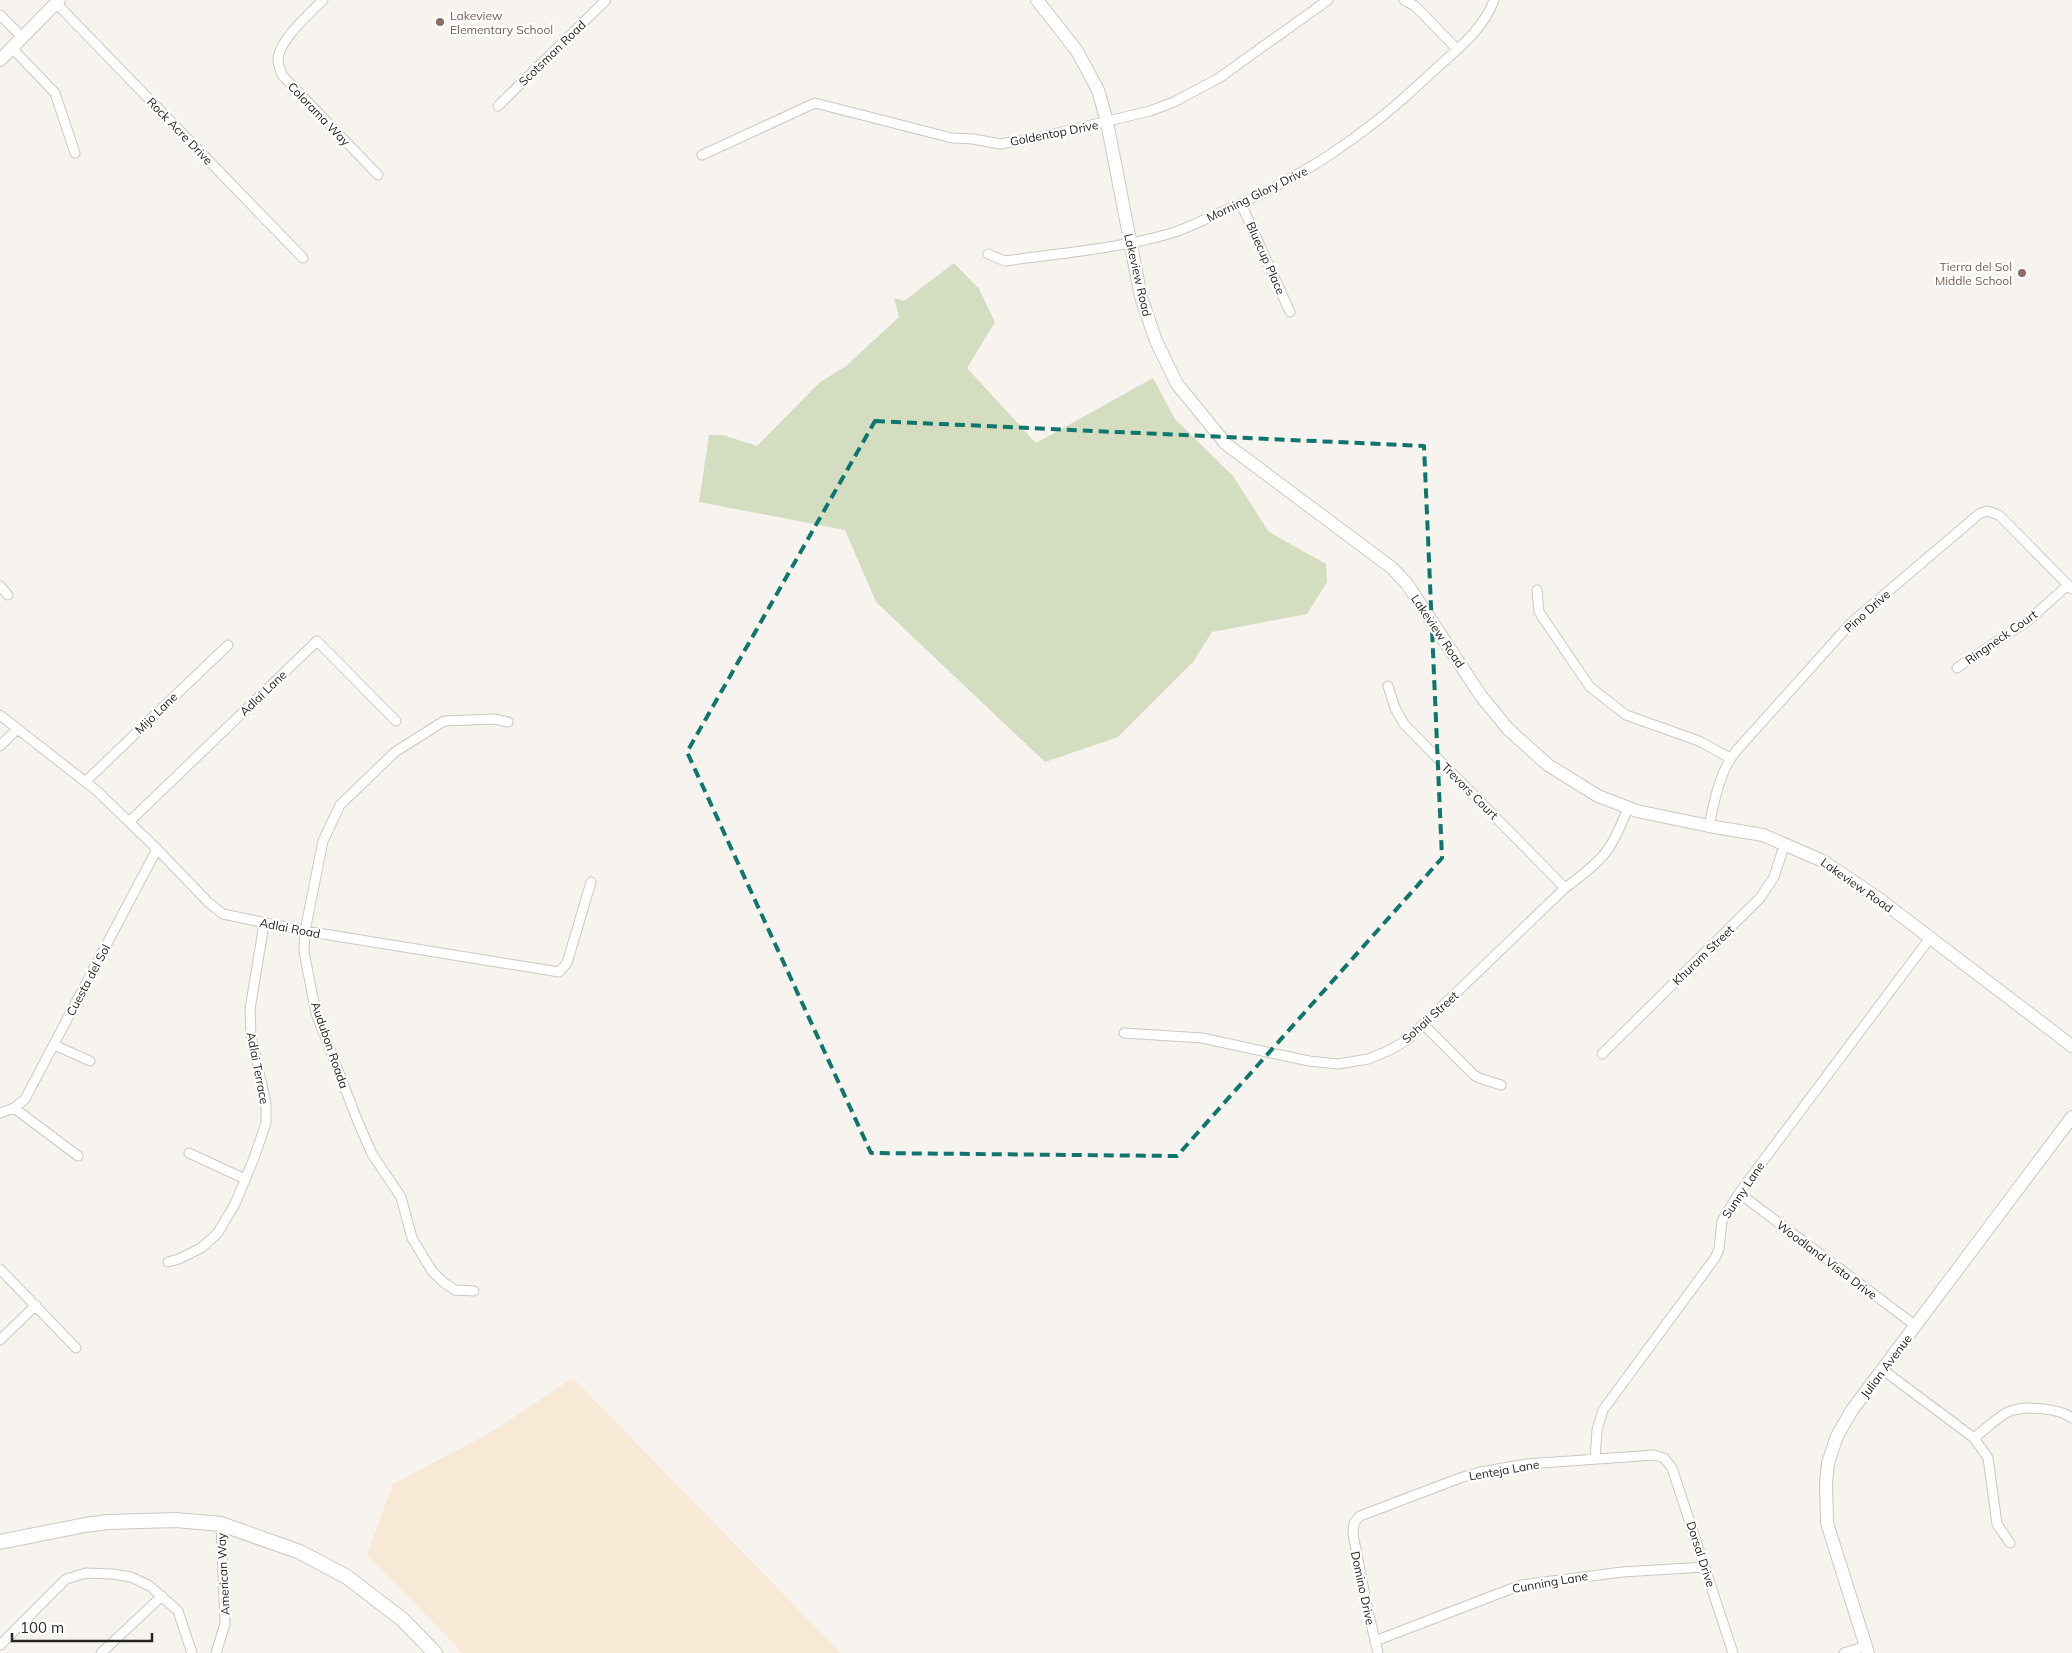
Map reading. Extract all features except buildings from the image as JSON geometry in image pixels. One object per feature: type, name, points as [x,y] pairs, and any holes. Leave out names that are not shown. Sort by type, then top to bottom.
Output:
[{"type":"main road","points":[[0,1542],[108,1522],[176,1520],[221,1524],[300,1552],[347,1577],[403,1620],[435,1653]]},
{"type":"street","name":"Colorama Way","points":[[323,0],[296,28],[281,48],[278,60],[282,75],[378,175]]},
{"type":"street","name":"Scotsman Road","points":[[498,106],[606,0]]},
{"type":"street","name":"Lakeview Road","points":[[1037,0],[1076,51],[1098,90],[1107,122],[1141,297],[1156,342],[1176,384],[1226,444],[1392,568],[1407,584],[1481,696],[1508,729],[1548,765],[1598,796],[1637,811],[1709,826],[1763,834],[1815,856],[1841,871],[2072,1046]]},
{"type":"street","name":"Goldentop Drive","points":[[702,155],[815,102],[952,138],[973,138],[1000,144],[1107,122],[1150,111],[1174,102],[1219,78],[1328,0]]},
{"type":"street","points":[[1404,0],[1415,6],[1457,49]]},
{"type":"street","name":"Morning Glory Drive","points":[[988,254],[1005,261],[1130,243],[1173,232],[1241,204],[1298,176],[1348,144],[1393,110],[1481,25],[1494,0]]},
{"type":"street","points":[[0,60],[58,2]]},
{"type":"street","name":"Rock Acre Drive","points":[[58,2],[303,258]]},
{"type":"street","points":[[0,15],[22,37]]},
{"type":"street","points":[[12,48],[55,93],[75,153]]},
{"type":"street","name":"Bluecup Place","points":[[1241,204],[1290,312]]},
{"type":"street","name":"Pino Drive","points":[[1709,826],[1713,806],[1730,758],[1852,623],[1979,514],[1987,511],[1999,515],[2070,587]]},
{"type":"street","points":[[0,586],[8,594]]},
{"type":"street","name":"Ringneck Court","points":[[1957,668],[2029,620],[2070,587]]},
{"type":"street","points":[[1537,590],[1539,612],[1590,687],[1626,716],[1699,741],[1730,758]]},
{"type":"street","name":"Adlai Lane","points":[[129,822],[317,641],[396,721]]},
{"type":"street","name":"Mijo Lane","points":[[85,782],[228,645]]},
{"type":"street","name":"Trevors Court","points":[[1388,686],[1395,708],[1404,724],[1565,888]]},
{"type":"street","name":"Adlai Road","points":[[0,715],[85,782],[157,849],[208,902],[223,914],[305,932],[558,972],[567,964],[591,882]]},
{"type":"street","name":"Audubon Roada","points":[[474,1291],[455,1290],[432,1271],[412,1238],[401,1197],[372,1154],[316,1013],[304,952],[305,932],[322,841],[340,805],[395,752],[444,721],[494,719],[508,722]]},
{"type":"street","points":[[0,746],[17,730]]},
{"type":"street","name":"Sohail Street","points":[[1124,1033],[1202,1038],[1309,1061],[1338,1064],[1368,1058],[1390,1050],[1407,1040],[1565,888],[1592,869],[1606,854],[1617,836],[1628,807]]},
{"type":"street","name":"Khuram Street","points":[[1602,1054],[1760,898],[1774,877],[1785,843]]},
{"type":"street","name":"Cuesta del Sol","points":[[0,1113],[14,1108],[25,1099],[157,849]]},
{"type":"street","name":"Adlai Terrace","points":[[168,1262],[179,1260],[201,1248],[217,1234],[229,1216],[266,1123],[266,1104],[251,1035],[250,1009],[264,924]]},
{"type":"street","name":"Sunny Lane","points":[[1595,1458],[1597,1430],[1603,1410],[1716,1258],[1719,1249],[1722,1221],[1739,1193],[1930,938]]},
{"type":"street","points":[[1423,1024],[1474,1075],[1501,1085]]},
{"type":"street","points":[[54,1045],[90,1061]]},
{"type":"street","points":[[14,1108],[78,1156]]},
{"type":"street","points":[[2070,1119],[2072,1134]]},
{"type":"street","name":"Julian Avenue","points":[[1867,1650],[1827,1523],[1826,1484],[1831,1454],[1852,1410],[2070,1119]]},
{"type":"street","points":[[189,1153],[245,1179]]},
{"type":"street","name":"Woodland Vista Drive","points":[[1739,1193],[1916,1326]]},
{"type":"street","points":[[0,1269],[76,1348]]},
{"type":"street","points":[[0,1340],[36,1305]]},
{"type":"street","points":[[1883,1370],[1974,1438],[1988,1458],[1997,1524],[2010,1543]]},
{"type":"street","points":[[1974,1438],[2009,1412],[2028,1409],[2051,1410],[2064,1412],[2072,1418]]},
{"type":"street","name":"Lenteja Lane","points":[[1354,1523],[1363,1515],[1474,1474],[1517,1465],[1595,1458],[1654,1455],[1664,1458]]},
{"type":"street","name":"Dorsal Drive","points":[[1664,1458],[1672,1468],[1733,1653]]},
{"type":"street","name":"Domino Drive","points":[[1354,1523],[1353,1540],[1378,1653]]},
{"type":"street","name":"American Way","points":[[216,1653],[226,1624],[221,1524]]},
{"type":"street","name":"Cunning Lane","points":[[1375,1641],[1521,1585],[1613,1573],[1705,1567]]},
{"type":"street","points":[[1,1642],[66,1579],[86,1574],[112,1574],[131,1577],[150,1586],[178,1611],[192,1653]]},
{"type":"street","points":[[101,1653],[162,1596]]},
{"type":"street","points":[[1844,1653],[1867,1650]]},
{"type":"highlighted area","points":[[875,421],[1424,446],[1442,858],[1177,1156],[871,1153],[687,752]]},
{"type":"shaded area","points":[[573,1378],[841,1653],[463,1653],[367,1555],[393,1484],[495,1430]]},
{"type":"green space","points":[[954,263],[979,289],[995,322],[967,368],[1036,443],[1153,378],[1175,419],[1233,476],[1269,532],[1326,564],[1327,582],[1307,614],[1212,632],[1193,662],[1118,737],[1045,762],[876,602],[845,530],[699,502],[709,435],[723,435],[757,446],[819,383],[846,366],[899,317],[894,298],[904,301]]},
{"type":"place","name":"Lakeview Elementary School","points":[[440,22]]},
{"type":"place","name":"Tierra del Sol Middle School","points":[[2022,273]]}]
